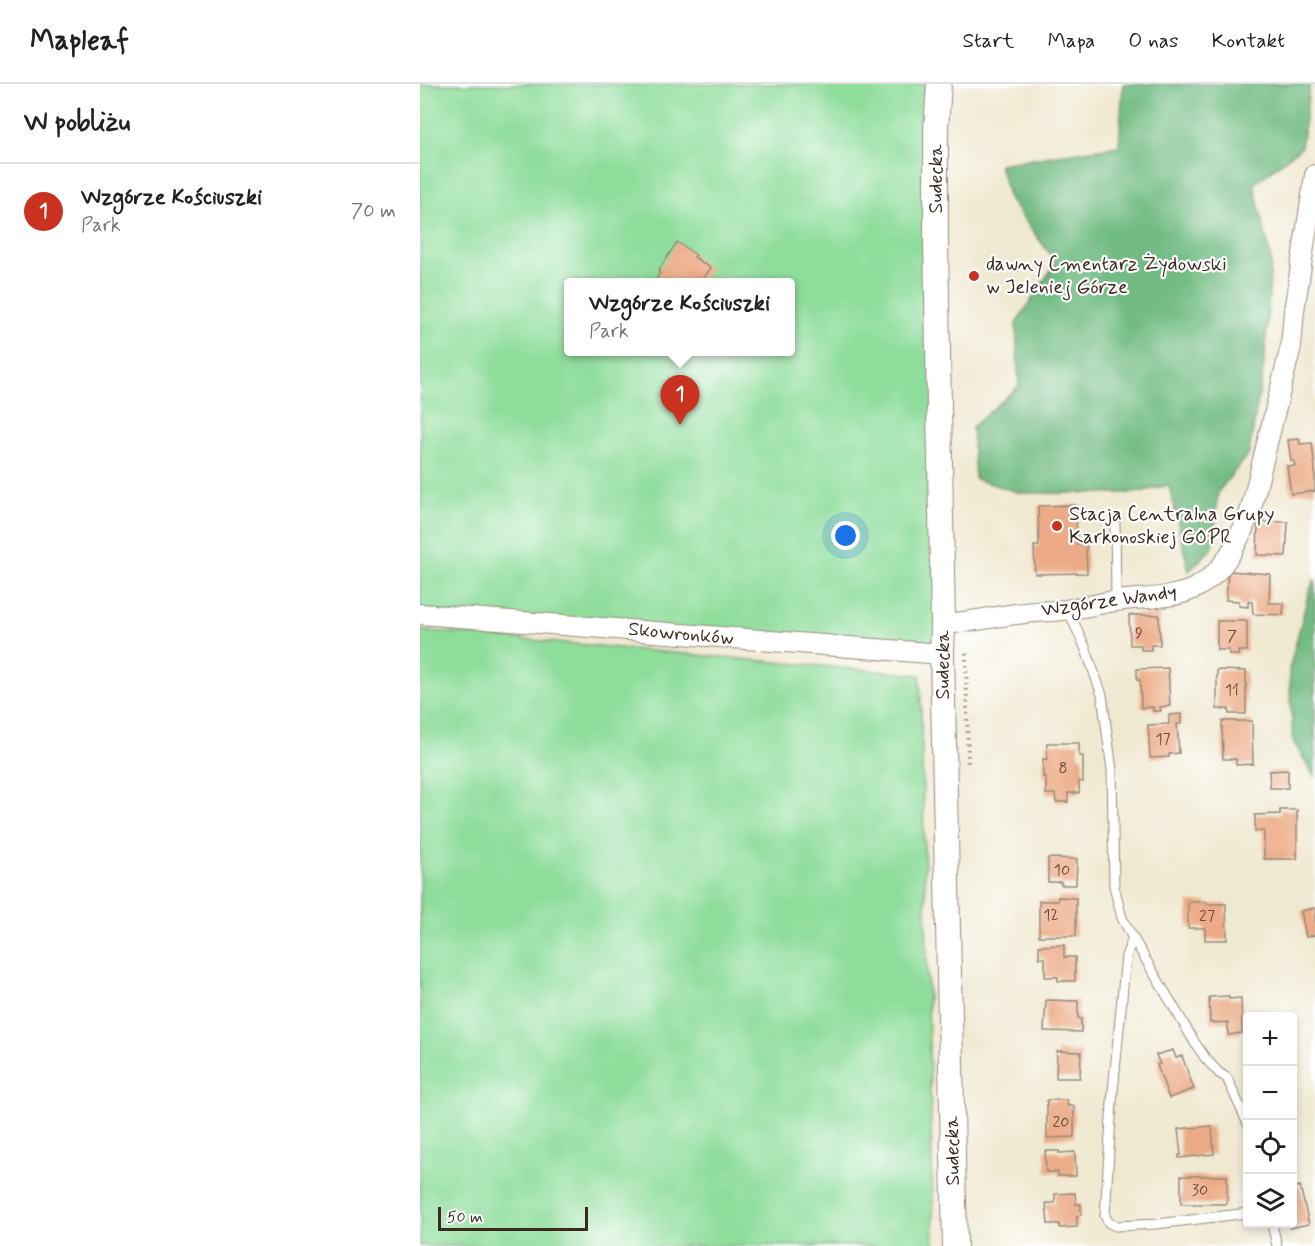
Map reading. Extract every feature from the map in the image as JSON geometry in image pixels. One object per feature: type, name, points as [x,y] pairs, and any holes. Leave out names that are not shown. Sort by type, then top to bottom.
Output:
[{"type":"street","name":"Sudecka","points":[[939,84],[936,129],[936,243],[955,1246]]},
{"type":"street","name":"Wzgórze Wandy","points":[[943,624],[1171,596],[1197,587],[1216,574],[1243,530],[1251,509],[1291,346],[1312,211],[1315,175]]},
{"type":"street","name":"Skowronków","points":[[420,614],[942,654]]},
{"type":"lane","points":[[1115,522],[1116,601]]},
{"type":"lane","points":[[1068,610],[1085,647],[1102,695],[1112,770],[1114,886],[1122,918],[1195,1043],[1219,1073],[1227,1078],[1246,1120]]},
{"type":"lane","points":[[1133,938],[1126,956],[1112,1102],[1105,1216],[1109,1223],[1116,1226],[1157,1224],[1243,1214]]},
{"type":"lane","points":[[1273,1228],[1277,1246]]},
{"type":"green space","points":[[420,84],[939,84],[942,654],[420,614]]},
{"type":"green space","points":[[1123,84],[1310,84],[1301,147],[1254,184],[1271,260],[1265,358],[1249,453],[1218,492],[1213,547],[1189,571],[1169,485],[1135,493],[1021,493],[975,479],[972,427],[1019,386],[1016,324],[1056,262],[1009,199],[999,164],[1119,146]]},
{"type":"green space","points":[[1315,579],[1315,777],[1293,741],[1289,670],[1309,592]]},
{"type":"green space","points":[[420,630],[920,675],[934,1246],[420,1246]]},
{"type":"building","points":[[677,242],[711,268],[703,278],[657,278],[660,273],[658,271]]},
{"type":"building","points":[[1299,439],[1300,444],[1312,443],[1315,491],[1291,494],[1287,466],[1295,466],[1294,461],[1291,461],[1288,440]]},
{"type":"building","name":"Stacja Centralna Grupy Karkonoskiej GOPR","points":[[1076,505],[1077,545],[1086,545],[1087,573],[1035,574],[1034,546],[1039,546],[1038,506]]},
{"type":"building","points":[[1258,522],[1288,522],[1286,556],[1257,555]]},
{"type":"building","points":[[1228,571],[1270,574],[1269,603],[1284,603],[1283,615],[1253,614],[1252,602],[1248,602],[1248,607],[1239,606],[1239,601],[1226,600]]},
{"type":"building","points":[[1129,615],[1159,615],[1160,645],[1151,645],[1151,650],[1141,650],[1141,645],[1130,645]]},
{"type":"building","points":[[1217,621],[1247,621],[1247,651],[1238,651],[1239,655],[1229,655],[1229,650],[1217,650]]},
{"type":"building","points":[[1168,668],[1170,706],[1160,707],[1161,711],[1153,711],[1153,707],[1141,708],[1140,680],[1137,680],[1137,669]]},
{"type":"building","points":[[1217,670],[1246,671],[1246,714],[1229,714],[1229,709],[1217,709]]},
{"type":"building","points":[[1181,714],[1181,724],[1177,724],[1179,753],[1169,754],[1169,757],[1150,758],[1148,725],[1169,724],[1169,715]]},
{"type":"building","points":[[1222,721],[1252,721],[1253,764],[1236,765],[1236,759],[1223,759]]},
{"type":"building","points":[[1047,743],[1079,743],[1079,756],[1083,756],[1083,782],[1079,781],[1079,793],[1068,793],[1068,802],[1056,802],[1055,794],[1046,794],[1043,759],[1047,759]]},
{"type":"building","points":[[1288,770],[1288,788],[1270,788],[1269,771]]},
{"type":"building","points":[[1280,810],[1297,810],[1297,859],[1264,859],[1264,831],[1255,831],[1255,815],[1280,814]]},
{"type":"building","points":[[1048,858],[1077,859],[1076,885],[1048,882]]},
{"type":"building","points":[[1058,897],[1076,898],[1076,936],[1039,936],[1039,901],[1058,901]]},
{"type":"building","points":[[1188,902],[1226,904],[1227,940],[1205,940],[1205,928],[1188,928]]},
{"type":"building","points":[[1315,908],[1315,935],[1306,937],[1301,911]]},
{"type":"building","points":[[1064,945],[1064,957],[1075,957],[1075,981],[1058,981],[1058,977],[1045,977],[1045,958],[1039,958],[1039,946]]},
{"type":"building","points":[[1229,996],[1229,999],[1241,998],[1242,1033],[1228,1035],[1228,1022],[1210,1023],[1209,997]]},
{"type":"building","points":[[1046,1000],[1078,1001],[1081,1032],[1044,1031]]},
{"type":"building","points":[[1173,1050],[1176,1058],[1182,1056],[1194,1089],[1169,1098],[1157,1065],[1160,1064],[1156,1055]]},
{"type":"building","points":[[1057,1051],[1081,1052],[1080,1078],[1056,1078]]},
{"type":"building","points":[[1047,1100],[1067,1100],[1068,1106],[1074,1106],[1074,1137],[1047,1138]]},
{"type":"building","points":[[1212,1126],[1214,1154],[1179,1158],[1181,1155],[1178,1129]]},
{"type":"building","points":[[1045,1151],[1075,1152],[1076,1176],[1058,1176],[1058,1172],[1046,1172]]},
{"type":"building","points":[[1181,1176],[1227,1176],[1227,1204],[1181,1204]]},
{"type":"building","points":[[1300,1186],[1309,1224],[1297,1227],[1297,1187]]},
{"type":"building","points":[[1075,1193],[1076,1204],[1081,1204],[1081,1215],[1077,1216],[1077,1227],[1060,1228],[1059,1224],[1048,1224],[1046,1203],[1055,1203],[1055,1194]]},
{"type":"place","name":"dawny Cmentarz Żydowski w Jeleniej Górze","points":[[974,276]]},
{"type":"place","name":"Wzgórze Kościuszki","points":[[680,425]]},
{"type":"place","name":"Stacja Centralna Grupy Karkonoskiej GOPR","points":[[1057,526]]}]
